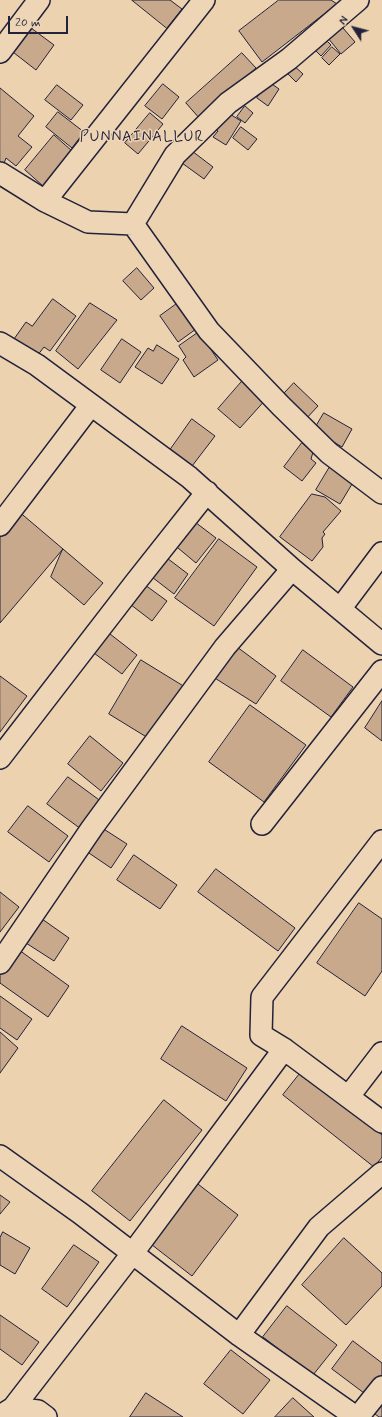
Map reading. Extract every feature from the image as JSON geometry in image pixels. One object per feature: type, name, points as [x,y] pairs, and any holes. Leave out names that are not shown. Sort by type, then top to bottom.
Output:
[{"type":"street","points":[[0,52],[39,0]]},
{"type":"street","points":[[46,201],[204,0]]},
{"type":"street","points":[[133,224],[175,155],[228,103],[289,59],[358,0]]},
{"type":"street","points":[[0,173],[46,201],[88,222],[133,224]]},
{"type":"street","points":[[133,224],[209,331],[281,406],[329,453],[382,492]]},
{"type":"street","points":[[0,343],[37,365],[189,477],[292,569],[382,644]]},
{"type":"street","points":[[0,526],[91,405]]},
{"type":"street","points":[[0,758],[207,492]]},
{"type":"street","points":[[340,609],[382,554]]},
{"type":"street","points":[[0,963],[92,828],[225,647],[292,569]]},
{"type":"street","points":[[262,824],[382,671]]},
{"type":"street","points":[[382,841],[262,997],[261,1035],[284,1049],[382,1122]]},
{"type":"street","points":[[7,1412],[132,1254],[284,1049]]},
{"type":"street","points":[[349,1096],[382,1053]]},
{"type":"street","points":[[0,1156],[80,1213],[239,1335],[357,1417],[382,1387]]},
{"type":"street","points":[[239,1335],[319,1227],[382,1173]]},
{"type":"street","points":[[7,1412],[38,1411],[46,1417]]},
{"type":"building","points":[[132,0],[170,0],[182,9],[167,28]]},
{"type":"building","points":[[279,0],[331,0],[337,4],[262,62],[239,31]]},
{"type":"building","points":[[337,21],[355,42],[341,54],[323,32]]},
{"type":"building","points":[[27,25],[54,45],[36,70],[9,49]]},
{"type":"building","points":[[324,38],[331,45],[321,56],[314,49]]},
{"type":"building","points":[[332,47],[340,54],[329,65],[322,58]]},
{"type":"building","points":[[242,53],[256,68],[200,119],[186,103]]},
{"type":"building","points":[[292,64],[303,74],[296,82],[285,71]]},
{"type":"building","points":[[269,82],[279,89],[268,106],[257,98]]},
{"type":"building","points":[[163,84],[179,97],[162,119],[145,106]]},
{"type":"building","points":[[57,85],[83,105],[71,120],[45,100]]},
{"type":"building","points":[[0,88],[34,116],[18,136],[32,147],[16,166],[6,158],[3,166],[0,163]]},
{"type":"building","points":[[245,106],[253,113],[245,123],[237,117]]},
{"type":"building","points":[[225,111],[241,121],[226,145],[213,137],[218,131],[214,129]]},
{"type":"building","points":[[58,112],[84,132],[72,148],[46,127]]},
{"type":"building","points":[[150,113],[163,124],[138,154],[125,143]]},
{"type":"building","points":[[241,127],[257,139],[248,150],[233,138]]},
{"type":"building","points":[[54,135],[72,151],[43,186],[25,170]]},
{"type":"building","points":[[192,151],[213,167],[204,179],[182,163]]},
{"type":"building","points":[[137,268],[154,288],[141,300],[123,281]]},
{"type":"building","points":[[53,299],[76,316],[50,351],[44,347],[37,356],[14,339],[26,322],[32,326]]},
{"type":"building","points":[[90,303],[117,320],[78,369],[56,351]]},
{"type":"building","points":[[178,303],[196,329],[178,342],[160,316]]},
{"type":"building","points":[[199,332],[218,360],[194,377],[183,360],[186,357],[179,346]]},
{"type":"building","points":[[122,339],[141,352],[120,383],[101,370]]},
{"type":"building","points":[[157,345],[179,359],[162,384],[135,367],[148,348],[153,351]]},
{"type":"building","points":[[245,378],[268,397],[240,428],[218,409]]},
{"type":"building","points":[[294,383],[318,406],[304,421],[280,398]]},
{"type":"building","points":[[324,413],[352,429],[342,447],[314,430]]},
{"type":"building","points":[[192,419],[215,436],[189,470],[168,453]]},
{"type":"building","points":[[302,443],[313,452],[311,459],[316,463],[302,481],[284,467]]},
{"type":"building","points":[[331,465],[355,479],[340,504],[316,490]]},
{"type":"building","points":[[312,494],[325,497],[341,511],[323,532],[325,534],[322,538],[323,547],[312,561],[280,537]]},
{"type":"building","points":[[17,510],[63,549],[0,623],[0,530]]},
{"type":"building","points":[[191,519],[216,538],[196,563],[172,543]]},
{"type":"building","points":[[219,539],[257,567],[214,626],[175,598]]},
{"type":"building","points":[[63,549],[103,583],[84,605],[51,577]]},
{"type":"building","points":[[163,555],[188,574],[174,594],[148,574]]},
{"type":"building","points":[[141,582],[167,601],[152,621],[126,601]]},
{"type":"building","points":[[101,627],[137,655],[122,674],[86,647]]},
{"type":"building","points":[[233,644],[276,676],[256,704],[210,675]]},
{"type":"building","points":[[303,650],[353,687],[331,717],[281,681]]},
{"type":"building","points":[[141,660],[185,687],[153,741],[109,714]]},
{"type":"building","points":[[0,676],[27,696],[0,732]]},
{"type":"building","points":[[382,701],[382,741],[365,728]]},
{"type":"building","points":[[250,705],[306,745],[264,802],[209,762]]},
{"type":"building","points":[[90,736],[123,763],[101,791],[68,764]]},
{"type":"building","points":[[68,777],[102,802],[81,829],[47,804]]},
{"type":"building","points":[[28,806],[68,836],[49,862],[8,832]]},
{"type":"building","points":[[99,826],[127,844],[111,868],[83,849]]},
{"type":"building","points":[[134,855],[177,885],[160,909],[117,880]]},
{"type":"building","points":[[216,869],[295,928],[278,951],[198,892]]},
{"type":"building","points":[[0,892],[19,907],[0,932]]},
{"type":"building","points":[[359,903],[382,919],[382,971],[365,996],[317,963]]},
{"type":"building","points":[[42,919],[69,938],[54,961],[26,943]]},
{"type":"building","points":[[19,950],[69,986],[48,1017],[0,983],[0,976]]},
{"type":"building","points":[[0,996],[32,1019],[17,1040],[0,1028]]},
{"type":"building","points":[[182,1026],[247,1068],[226,1101],[161,1059]]},
{"type":"building","points":[[0,1032],[18,1048],[0,1073]]},
{"type":"building","points":[[302,1071],[382,1135],[382,1157],[374,1167],[283,1095]]},
{"type":"building","points":[[164,1100],[202,1130],[130,1221],[92,1191]]},
{"type":"building","points":[[194,1181],[238,1215],[192,1276],[147,1241]]},
{"type":"building","points":[[0,1195],[10,1202],[0,1214]]},
{"type":"building","points":[[3,1232],[30,1248],[15,1274],[0,1265],[0,1238]]},
{"type":"building","points":[[344,1238],[382,1273],[382,1286],[346,1325],[302,1285]]},
{"type":"building","points":[[74,1245],[99,1262],[67,1307],[42,1289]]},
{"type":"building","points":[[287,1306],[337,1345],[313,1375],[263,1337]]},
{"type":"building","points":[[0,1315],[39,1342],[22,1365],[0,1349]]},
{"type":"building","points":[[353,1341],[382,1363],[382,1377],[368,1396],[332,1369]]},
{"type":"building","points":[[231,1350],[270,1380],[243,1414],[204,1384]]},
{"type":"building","points":[[146,1393],[183,1417],[130,1417]]},
{"type":"building","points":[[293,1398],[314,1417],[275,1417]]},
{"type":"building","points":[[382,1404],[382,1417],[379,1417],[375,1414]]},
{"type":"district","name":"PUNNAINALLUR","points":[[142,138]]}]
